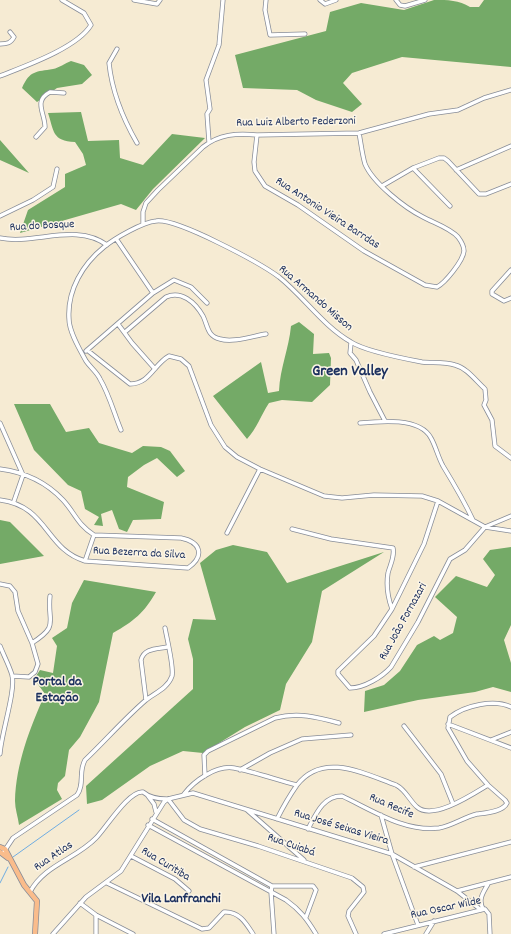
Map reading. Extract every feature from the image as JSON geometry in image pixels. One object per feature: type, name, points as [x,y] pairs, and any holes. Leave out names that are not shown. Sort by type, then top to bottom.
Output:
[{"type":"main road","points":[[2,850],[10,859],[24,885],[37,902],[38,907],[35,934]]},
{"type":"street","points":[[0,76],[49,56],[80,37],[89,28],[91,25],[84,13],[62,0]]},
{"type":"street","points":[[134,0],[159,2]]},
{"type":"street","points":[[210,142],[207,114],[210,109],[206,80],[219,45],[223,0]]},
{"type":"street","points":[[266,0],[265,10],[268,32],[270,35],[305,34]]},
{"type":"street","points":[[320,0],[325,4],[336,0]]},
{"type":"street","points":[[396,0],[400,5],[405,6],[425,0]]},
{"type":"street","points":[[0,44],[7,44],[13,40],[14,37],[10,32]]},
{"type":"street","points":[[118,49],[109,63],[114,94],[122,114],[138,143]]},
{"type":"street","name":"Rua Luiz Alberto Federzoni","points":[[143,224],[143,212],[146,204],[158,190],[210,142],[232,134],[359,133],[428,114],[458,110],[484,98],[511,90]]},
{"type":"street","points":[[36,138],[45,127],[40,106],[42,99],[50,92],[64,93]]},
{"type":"street","points":[[359,133],[366,165],[371,174],[382,186],[413,168],[444,158],[479,194],[486,194],[511,184]]},
{"type":"street","name":"Rua Antonio Vieira Barrdas","points":[[257,135],[254,167],[258,178],[265,186],[298,205],[364,251],[425,285],[437,287],[448,279],[464,253],[463,246],[458,237],[449,230],[418,215],[382,186]]},
{"type":"street","points":[[456,170],[511,146]]},
{"type":"street","points":[[413,168],[450,206]]},
{"type":"street","points":[[0,216],[54,187],[57,169]]},
{"type":"street","name":"Rua Armando Misson","points":[[143,224],[158,220],[179,225],[251,261],[278,277],[313,311],[351,343],[350,353],[356,360],[385,421]]},
{"type":"street","points":[[121,430],[100,379],[86,361],[84,351],[71,329],[69,320],[70,305],[77,278],[93,256],[107,245],[143,224]]},
{"type":"street","name":"Rua do Bosque","points":[[0,238],[16,241],[70,234],[95,237],[107,245]]},
{"type":"street","points":[[116,240],[153,293]]},
{"type":"street","points":[[511,270],[492,291],[492,294],[504,302],[511,298]]},
{"type":"street","points":[[84,351],[118,324],[153,293],[174,280],[191,286],[207,302]]},
{"type":"street","points":[[125,332],[166,297],[172,294],[180,294],[189,300],[200,311],[204,317],[207,330],[213,336],[221,340],[266,334]]},
{"type":"street","points":[[118,324],[136,348],[155,369]]},
{"type":"street","points":[[351,343],[386,354],[421,361],[455,365],[463,369],[485,389],[486,400],[484,405],[492,420],[493,441],[495,446],[511,458]]},
{"type":"street","points":[[84,351],[130,384],[143,382],[160,362],[169,356],[177,357],[185,362],[192,370],[207,415],[220,440],[237,458],[307,490],[331,497],[402,495],[422,496],[438,501],[484,527],[511,532]]},
{"type":"street","points":[[360,423],[385,421],[419,426],[425,431],[431,437],[438,456],[460,493],[474,521]]},
{"type":"street","points":[[0,423],[23,475],[14,501],[0,500]]},
{"type":"street","points":[[0,469],[23,475],[46,485],[64,501],[83,528],[94,535],[85,561]]},
{"type":"street","points":[[227,533],[260,469]]},
{"type":"street","name":"Rua Bezerra da Silva","points":[[14,501],[41,520],[62,549],[72,556],[85,561],[188,568],[200,551],[197,545],[188,540],[94,535]]},
{"type":"street","name":"Rua João Fornazari","points":[[438,501],[424,544],[392,609],[374,636],[338,671],[338,674],[350,688],[375,679],[391,667],[418,622],[447,564],[464,550],[484,527]]},
{"type":"street","points":[[484,527],[511,516]]},
{"type":"street","name":"Rua João Fornazari","points":[[292,529],[331,539],[392,547],[394,549],[387,584],[388,599],[392,609]]},
{"type":"street","points":[[0,584],[10,586],[15,592],[18,612],[32,643],[38,664],[35,672],[29,677],[12,676]]},
{"type":"street","points":[[32,643],[46,634],[50,629],[52,621],[49,606],[50,596]]},
{"type":"street","points":[[2,850],[13,838],[77,795],[81,790],[81,768],[85,760],[146,700],[164,687],[172,675],[165,628]]},
{"type":"street","points":[[0,646],[12,676],[0,754]]},
{"type":"street","points":[[146,700],[141,660],[143,654],[167,647]]},
{"type":"street","points":[[277,819],[297,785],[306,777],[321,768],[330,766],[341,767],[400,787],[418,808],[424,811],[432,812],[453,804],[488,785],[468,761],[448,724],[450,717],[463,710],[494,702],[511,707]]},
{"type":"street","points":[[205,776],[204,755],[208,751],[275,718],[284,716],[310,715],[339,723]]},
{"type":"street","points":[[448,724],[511,748]]},
{"type":"street","points":[[404,726],[441,774],[453,804]]},
{"type":"street","points":[[490,740],[511,732]]},
{"type":"street","points":[[240,770],[270,753],[302,739],[351,735]]},
{"type":"street","points":[[147,796],[159,799],[168,799],[184,794],[192,785],[205,776],[228,768],[297,785]]},
{"type":"street","name":"Rua Recife","points":[[308,829],[325,802],[335,796],[342,796],[381,815],[412,827],[440,828],[467,816],[498,810],[506,806],[505,800],[488,785]]},
{"type":"street","name":"Rua Atlas","points":[[30,892],[42,875],[92,842],[132,796],[140,791],[147,796]]},
{"type":"street","name":"Rua José Seixas Vieira","points":[[184,794],[194,793],[392,854],[457,891],[482,910]]},
{"type":"street","points":[[147,796],[154,804],[156,813]]},
{"type":"street","points":[[53,934],[80,903],[121,871],[148,825],[164,802],[168,799]]},
{"type":"street","name":"Rua Cuiabá","points":[[168,799],[184,820],[200,830],[258,846],[352,878],[363,887],[364,892],[361,898],[349,911],[348,916],[356,934]]},
{"type":"street","points":[[246,810],[307,862]]},
{"type":"street","points":[[381,815],[392,854],[418,924]]},
{"type":"street","points":[[152,819],[205,847],[272,886],[311,885],[316,890],[306,917]]},
{"type":"street","points":[[148,825],[202,853],[297,908],[306,917],[316,934]]},
{"type":"street","points":[[414,867],[511,842]]},
{"type":"street","points":[[202,853],[205,847]]},
{"type":"street","name":"Rua Curitiba","points":[[131,856],[175,879],[189,891]]},
{"type":"street","points":[[457,891],[511,877]]},
{"type":"street","points":[[106,883],[188,924],[202,929],[209,928],[224,912],[230,912],[241,917],[253,934]]},
{"type":"street","points":[[482,910],[480,897],[488,884]]},
{"type":"street","points":[[272,886],[271,892],[274,934]]},
{"type":"street","points":[[80,903],[96,915],[133,934]]},
{"type":"street","name":"Rua Oscar Wilde","points":[[384,934],[418,924],[482,910],[488,910],[490,934]]},
{"type":"street","points":[[96,915],[96,934]]},
{"type":"street","points":[[426,934],[434,921]]},
{"type":"green space","points":[[434,0],[453,1],[470,7],[479,7],[484,0],[511,0],[511,67],[402,57],[352,73],[343,83],[362,104],[352,112],[316,100],[297,90],[243,88],[235,55],[326,31],[330,12],[361,3],[404,10]]},
{"type":"green space","points":[[71,61],[84,65],[92,75],[82,84],[57,88],[37,102],[22,88],[28,78],[34,73],[55,68]]},
{"type":"green space","points":[[81,112],[88,141],[119,140],[120,158],[143,165],[172,134],[205,138],[153,189],[136,210],[121,204],[20,233],[28,210],[65,187],[65,174],[86,165],[83,154],[75,142],[62,140],[55,134],[48,113]]},
{"type":"green space","points":[[0,140],[29,173],[0,160]]},
{"type":"green space","points":[[299,322],[314,334],[313,354],[329,353],[331,358],[330,385],[312,402],[282,400],[269,403],[254,430],[247,439],[213,396],[261,362],[268,393],[279,391],[291,326]]},
{"type":"green space","points":[[14,404],[50,404],[66,432],[89,428],[99,443],[132,453],[143,446],[161,447],[170,451],[185,471],[177,477],[157,458],[144,465],[128,477],[127,487],[164,502],[161,519],[133,520],[127,532],[119,529],[112,510],[101,514],[103,526],[94,525],[99,517],[85,509],[81,491],[68,485],[34,450]]},
{"type":"green space","points":[[0,520],[10,522],[44,556],[0,564]]},
{"type":"green space","points":[[233,545],[267,552],[287,583],[384,552],[322,591],[312,642],[286,684],[280,710],[245,727],[203,753],[183,751],[150,766],[102,800],[87,804],[86,786],[193,689],[193,659],[188,639],[193,619],[216,620],[200,563],[216,550]]},
{"type":"green space","points":[[511,547],[511,625],[504,640],[511,663],[511,692],[493,687],[475,692],[418,700],[364,712],[365,691],[384,685],[400,671],[417,645],[434,636],[440,640],[453,633],[457,617],[435,597],[456,576],[487,587],[495,575],[483,559],[490,550]]},
{"type":"green space","points":[[84,580],[156,592],[138,616],[113,633],[99,702],[80,737],[69,750],[65,776],[58,783],[57,790],[62,799],[19,825],[15,807],[18,773],[29,733],[45,694],[34,679],[40,670],[53,673],[57,646],[52,638],[67,628],[72,603]]},
{"type":"waterway","points":[[13,857],[79,810]]},
{"type":"waterway","points":[[0,883],[8,867]]},
{"type":"district","name":"Green Valley","points":[[350,373]]},
{"type":"district","name":"Portal da Estação","points":[[57,692]]},
{"type":"district","name":"Vila Lanfranchi","points":[[181,900]]}]
